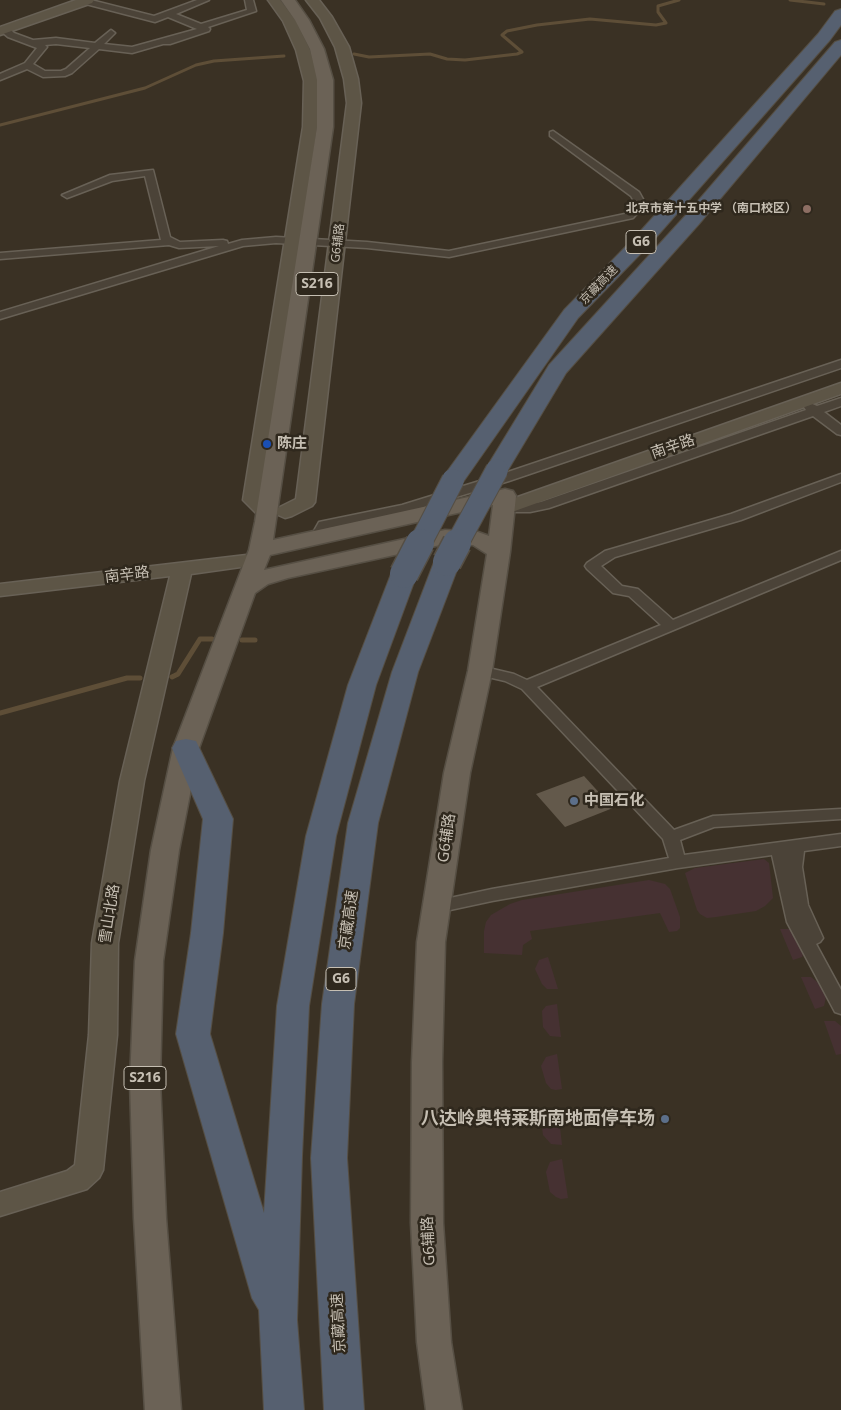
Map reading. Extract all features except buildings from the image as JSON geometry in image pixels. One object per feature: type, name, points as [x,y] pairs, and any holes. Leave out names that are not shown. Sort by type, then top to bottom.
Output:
[{"type":"highway","name":"京藏高速","points":[[278,1320],[284,1156],[293,1006],[321,836],[362,685],[404,574],[453,480],[571,314],[650,232],[824,37],[841,14]]},
{"type":"highway","name":"京藏高速","points":[[344,1410],[329,1158],[338,1004],[363,823],[405,672],[447,562],[503,488],[557,370],[692,220],[841,46]]},
{"type":"highway","points":[[186,748],[218,819],[207,933],[193,1034],[278,1320],[284,1410]]},
{"type":"main road","name":"G6辅路","points":[[163,1410],[150,1218],[145,1081],[149,961],[165,850],[186,748],[246,590],[257,555],[276,513],[315,242],[325,127],[325,80],[316,50],[302,20],[288,0]]},
{"type":"main road","name":"G6辅路","points":[[300,0],[314,19],[330,48],[338,80],[340,103],[339,126],[315,242]]},
{"type":"main road","name":"G6辅路","points":[[444,1410],[434,1342],[427,1223],[427,1053],[431,942],[457,772],[480,671],[499,552],[503,488]]},
{"type":"main road","points":[[257,555],[283,545],[317,538],[503,488]]},
{"type":"main road","points":[[257,555],[306,554],[503,488]]},
{"type":"main road","name":"G6辅路","points":[[276,513],[283,545]]},
{"type":"main road","points":[[246,590],[260,579],[283,572],[445,537],[478,539],[499,552]]},
{"type":"street","points":[[3,30],[86,0],[155,18],[205,0]]},
{"type":"street","points":[[199,26],[252,12],[249,0]]},
{"type":"street","name":"G6辅路","points":[[274,0],[289,21],[303,50],[311,81],[310,127],[315,242]]},
{"type":"street","name":"G6辅路","points":[[276,513],[254,500],[315,242],[352,126],[354,103],[351,79],[342,48],[326,17],[312,0]]},
{"type":"street","points":[[32,43],[56,41],[132,50],[163,41],[170,41],[206,29],[168,14]]},
{"type":"street","points":[[0,76],[28,65],[43,47],[3,30]]},
{"type":"street","points":[[28,65],[43,74],[62,74],[69,71],[111,33]]},
{"type":"street","points":[[0,256],[170,242],[179,245],[242,242],[315,242],[449,254],[629,216],[636,209],[639,201],[635,194],[553,134]]},
{"type":"street","points":[[66,195],[110,178],[149,172],[166,238],[170,242]]},
{"type":"street","points":[[0,316],[242,242]]},
{"type":"street","points":[[503,488],[841,364]]},
{"type":"street","name":"南辛路","points":[[503,488],[841,379]]},
{"type":"street","name":"南辛路","points":[[503,488],[809,407],[841,388]]},
{"type":"street","points":[[809,407],[841,402]]},
{"type":"street","points":[[809,407],[841,431]]},
{"type":"street","points":[[671,626],[633,592],[618,590],[592,566],[610,554],[736,517],[841,478]]},
{"type":"street","name":"南辛路","points":[[0,590],[182,568],[257,555]]},
{"type":"street","points":[[527,686],[841,555]]},
{"type":"street","name":"雪山北路","points":[[0,1204],[77,1180],[89,1170],[103,1035],[105,943],[132,780],[182,568]]},
{"type":"street","points":[[480,671],[509,677],[527,686],[671,837],[678,862]]},
{"type":"street","points":[[671,837],[713,822],[841,814]]},
{"type":"street","points":[[436,907],[492,895],[678,862],[841,840]]},
{"type":"street","points":[[796,846],[794,867],[800,905],[813,934],[841,984]]},
{"type":"street","points":[[779,848],[793,916],[841,1007]]},
{"type":"shaded area","points":[[764,859],[769,863],[773,898],[765,906],[756,911],[716,917],[707,918],[700,914],[685,873],[695,868]]},
{"type":"shaded area","points":[[649,880],[665,884],[670,889],[680,917],[680,928],[677,931],[669,932],[660,913],[530,931],[532,939],[523,945],[522,955],[484,953],[486,922],[491,915],[510,904],[522,900]]},
{"type":"shaded area","points":[[780,929],[790,929],[796,933],[804,952],[802,957],[793,960]]},
{"type":"shaded area","points":[[548,957],[558,989],[547,989],[542,984],[535,969],[539,960]]},
{"type":"shaded area","points":[[801,977],[811,977],[821,985],[826,997],[824,1006],[815,1009]]},
{"type":"shaded area","points":[[557,1004],[561,1037],[550,1036],[543,1027],[542,1011],[546,1006]]},
{"type":"shaded area","points":[[824,1021],[835,1021],[841,1026],[841,1054],[836,1055]]},
{"type":"shaded area","points":[[557,1054],[562,1089],[556,1090],[551,1089],[546,1083],[541,1066],[546,1057]]},
{"type":"shaded area","points":[[556,1108],[562,1145],[551,1144],[543,1135],[541,1120],[543,1113]]},
{"type":"shaded area","points":[[562,1159],[568,1198],[561,1199],[550,1192],[546,1172],[550,1162]]},
{"type":"waterway","points":[[354,54],[369,57],[430,54],[447,59],[465,60],[517,54],[522,52],[502,35],[507,31],[537,25],[590,19],[656,25],[666,23],[658,12],[658,6],[679,0]]},
{"type":"waterway","points":[[790,0],[824,4]]},
{"type":"waterway","points":[[0,125],[145,88],[196,65],[214,61],[284,56]]},
{"type":"waterway","points":[[172,677],[178,674],[200,639],[212,639]]},
{"type":"waterway","points":[[242,640],[255,640]]},
{"type":"waterway","points":[[0,713],[127,678],[140,678]]},
{"type":"place","name":"北京市第十五中学 （南口校区）","points":[[807,209]]},
{"type":"place","name":"陈庄","points":[[267,444]]},
{"type":"place","name":"中国石化","points":[[574,801]]},
{"type":"place","name":"八达岭奥特莱斯南地面停车场","points":[[665,1119]]}]
